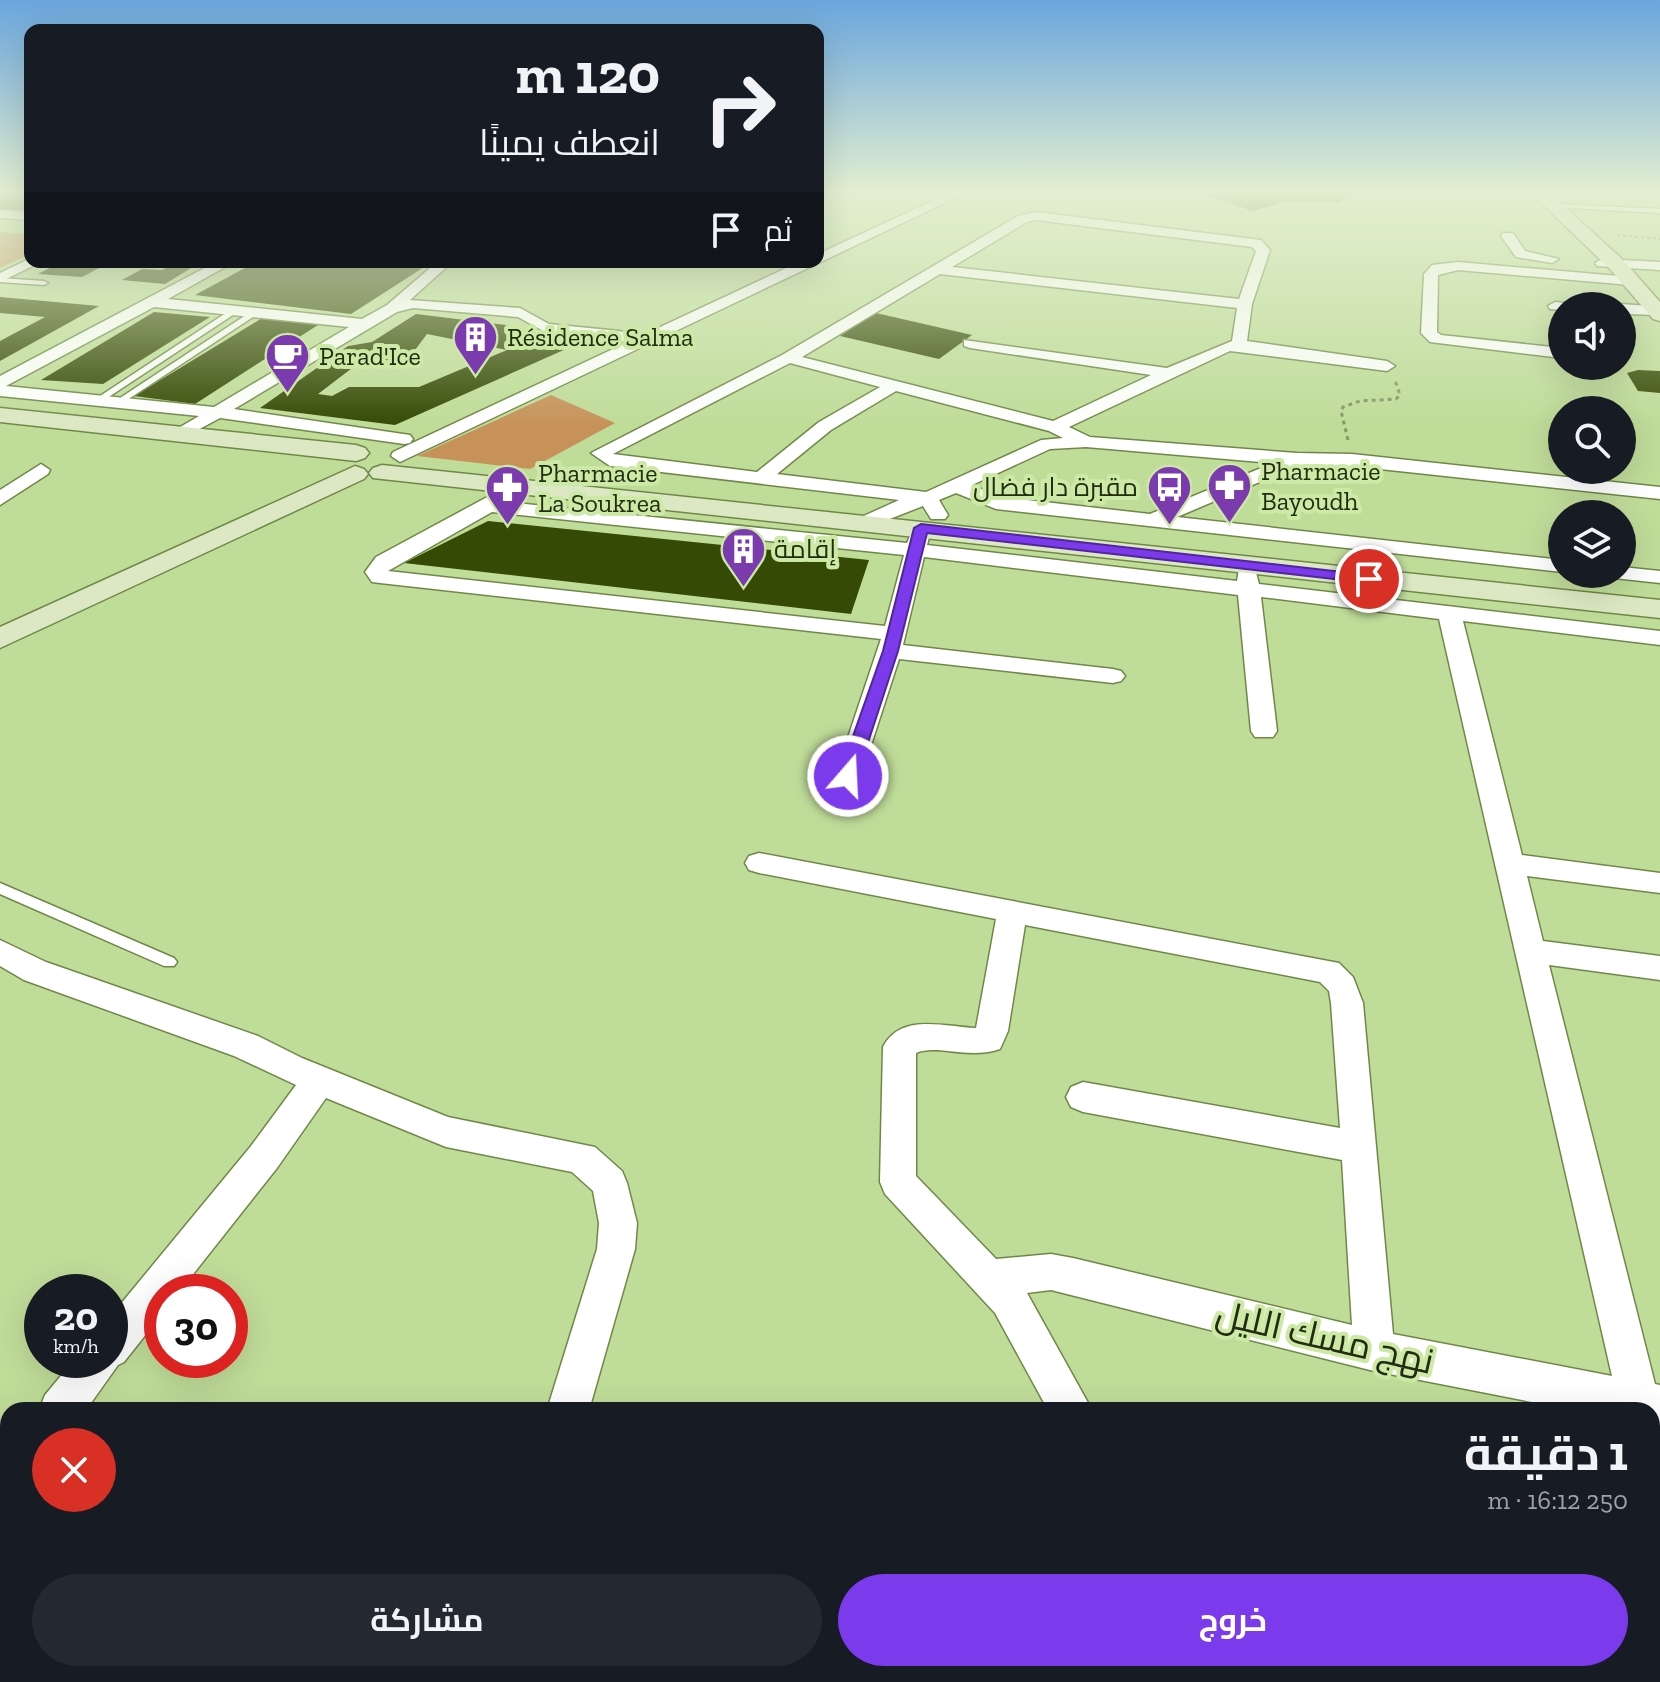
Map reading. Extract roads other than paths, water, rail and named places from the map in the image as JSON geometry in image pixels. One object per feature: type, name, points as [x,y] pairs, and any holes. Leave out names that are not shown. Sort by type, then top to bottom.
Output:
[{"type":"main road","points":[[1620,268],[1658,310]]},
{"type":"main road","points":[[0,415],[877,516],[1247,578],[1660,609]]},
{"type":"main road","points":[[0,429],[285,457],[377,458],[514,486],[877,516]]},
{"type":"main road","points":[[268,512],[291,490],[295,479],[295,470],[285,457]]},
{"type":"main road","points":[[0,639],[377,458]]},
{"type":"main road","points":[[926,523],[1660,589]]},
{"type":"street","points":[[0,279],[21,268]]},
{"type":"street","points":[[0,383],[215,268]]},
{"type":"street","points":[[181,434],[392,308],[438,268]]},
{"type":"street","points":[[0,391],[215,412],[377,458],[461,426],[796,268]]},
{"type":"street","points":[[1239,345],[1245,304],[1257,268]]},
{"type":"street","points":[[1437,268],[1431,274],[1429,333],[1436,339],[1548,351]]},
{"type":"street","points":[[1487,268],[1630,281]]},
{"type":"street","points":[[926,523],[762,477],[610,460],[600,453],[788,358],[934,269],[1245,304]]},
{"type":"street","points":[[153,302],[362,324]]},
{"type":"street","points":[[392,308],[413,304],[520,313],[548,329],[622,335],[642,342]]},
{"type":"street","points":[[1636,309],[1658,310]]},
{"type":"street","points":[[970,343],[1168,373]]},
{"type":"street","points":[[1014,457],[1055,427],[1227,346],[1239,345],[1387,366]]},
{"type":"street","points":[[788,358],[1055,427],[1086,442]]},
{"type":"street","points":[[762,477],[825,426],[893,386]]},
{"type":"street","points":[[848,776],[892,643],[926,523],[954,485],[1047,444],[1086,442],[1297,459],[1352,460],[1660,493]]},
{"type":"street","points":[[1150,521],[1297,459]]},
{"type":"street","points":[[0,499],[41,470]]},
{"type":"street","points":[[954,485],[996,503],[1548,564]]},
{"type":"street","points":[[514,486],[489,506],[384,562],[376,572],[380,577],[892,643],[1113,676]]},
{"type":"street","points":[[489,506],[926,523]]},
{"type":"street","points":[[1636,574],[1660,577]]},
{"type":"street","points":[[1264,731],[1247,578],[1450,616],[1660,638]]},
{"type":"street","points":[[1450,616],[1531,951],[1648,1402]]},
{"type":"street","points":[[759,863],[1328,972],[1338,978],[1346,989],[1349,1017],[1374,1351]]},
{"type":"street","points":[[1510,864],[1660,883]]},
{"type":"street","points":[[1013,910],[988,1040],[973,1045],[919,1036],[907,1039],[900,1047],[898,1182],[991,1278],[1020,1318],[1067,1402]]},
{"type":"street","points":[[1531,951],[1660,968]]},
{"type":"street","points":[[0,952],[35,971],[246,1046],[446,1132],[582,1158],[609,1183],[618,1223],[616,1249],[570,1402]]},
{"type":"street","points":[[128,1326],[264,1157],[320,1080]]},
{"type":"street","points":[[1083,1097],[1358,1147]]},
{"type":"street","name":"نهج مسك الليل","points":[[991,1278],[1051,1272],[1073,1276],[1374,1351],[1639,1402]]},
{"type":"street","points":[[66,1402],[86,1378]]},
{"type":"lane","points":[[0,279],[44,283]]},
{"type":"lane","points":[[98,400],[235,311]]},
{"type":"lane","points":[[118,402],[255,313]]},
{"type":"lane","points":[[0,888],[169,962]]},
{"type":"place","name":"Résidence Salma","points":[[476,376]]},
{"type":"place","name":"Parad'Ice","points":[[288,395]]},
{"type":"place","name":"Pharmacie Bayoudh","points":[[1230,525]]},
{"type":"place","name":"مقبرة دار فضال","points":[[1169,526]]},
{"type":"place","name":"Pharmacie La Soukrea","points":[[507,527]]},
{"type":"place","name":"إقامة","points":[[743,588]]}]
